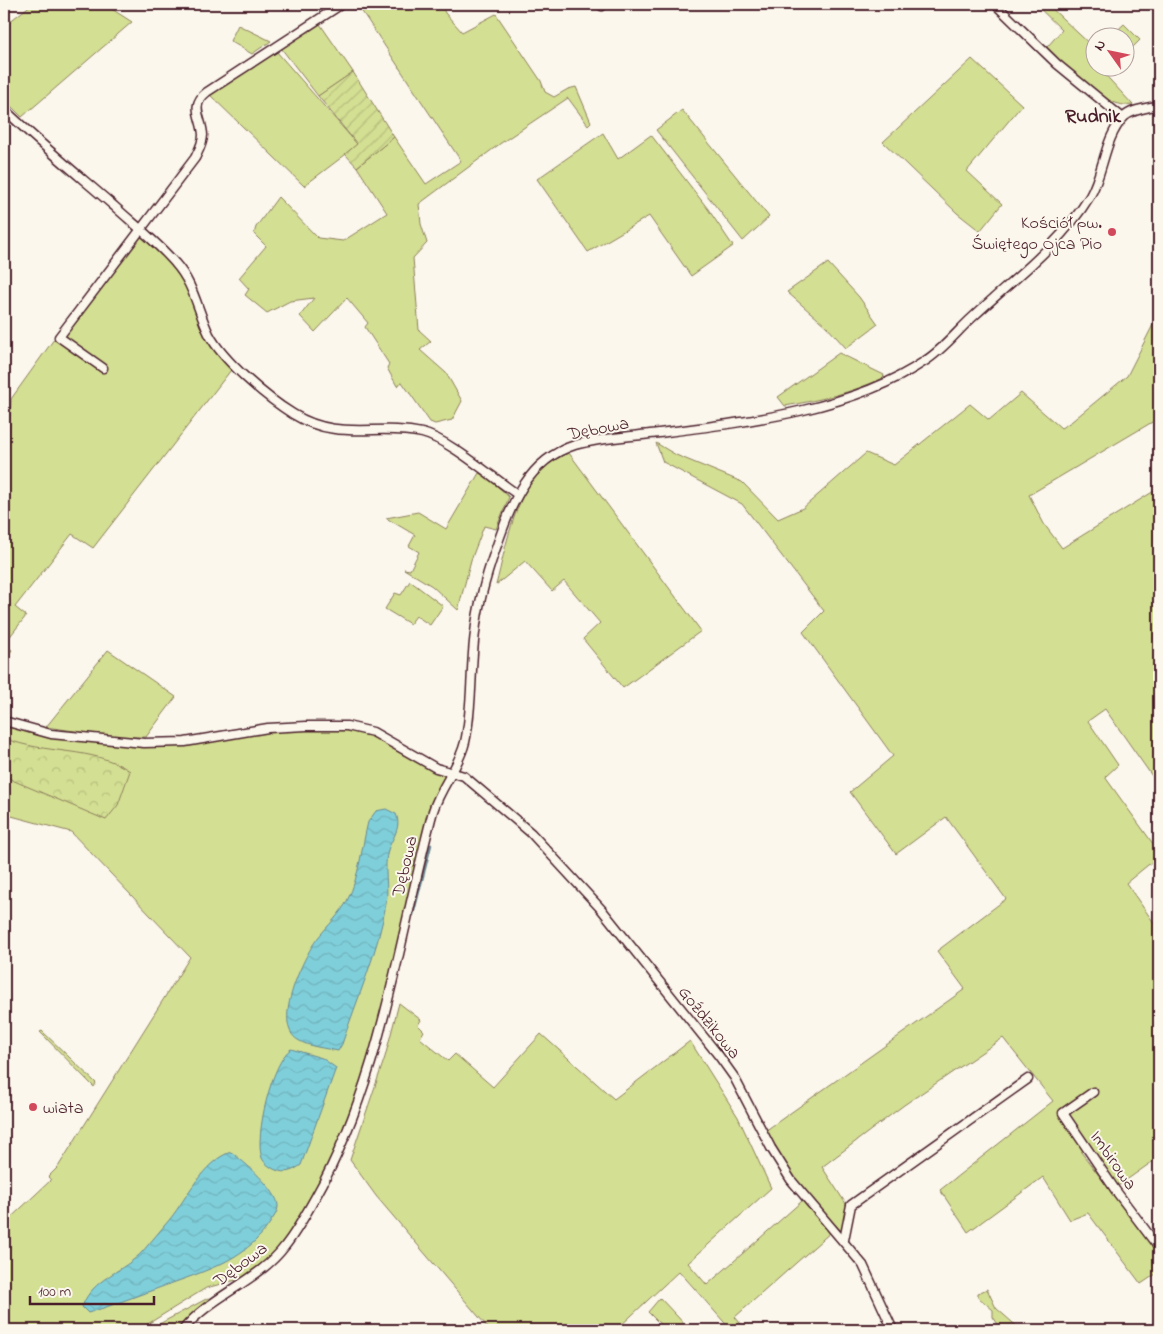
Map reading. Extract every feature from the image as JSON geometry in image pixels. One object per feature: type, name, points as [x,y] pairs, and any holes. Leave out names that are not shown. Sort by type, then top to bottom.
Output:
[{"type":"street","points":[[103,368],[59,337],[183,176],[200,148],[203,135],[196,107],[201,97],[342,4]]},
{"type":"street","points":[[995,4],[1057,64],[1123,118],[1133,112],[1159,105]]},
{"type":"street","points":[[4,109],[164,251],[186,276],[207,329],[219,350],[238,369],[292,413],[313,424],[338,430],[411,432],[430,435],[448,445],[517,494]]},
{"type":"street","name":"Dębowa","points":[[183,1330],[199,1314],[233,1288],[257,1274],[281,1252],[298,1228],[333,1165],[366,1081],[433,811],[440,793],[452,773],[465,740],[474,633],[483,586],[517,494],[534,471],[558,452],[594,440],[640,435],[826,405],[892,380],[926,361],[1026,271],[1067,227],[1094,190],[1112,135],[1123,118]]},
{"type":"street","name":"Goździkowa","points":[[4,721],[51,734],[144,743],[185,742],[268,728],[330,725],[356,727],[373,732],[436,768],[464,776],[531,833],[602,910],[727,1066],[771,1148],[791,1180],[844,1240],[867,1271],[893,1330]]},
{"type":"street","points":[[844,1240],[851,1205],[1028,1079]]},
{"type":"street","name":"Imbirowa","points":[[1093,1092],[1063,1113],[1116,1191],[1159,1248]]},
{"type":"green space","points":[[32,4],[104,4],[132,22],[22,117],[4,99],[4,26]]},
{"type":"green space","points":[[357,4],[441,4],[445,13],[462,32],[496,14],[541,81],[545,92],[554,97],[576,87],[591,122],[588,125],[568,98],[501,143],[419,204],[421,224],[427,243],[413,258],[419,330],[431,341],[420,350],[446,373],[462,401],[452,420],[435,424],[430,422],[402,382],[397,386],[387,368],[389,364],[365,327],[368,323],[347,298],[315,332],[300,316],[314,298],[290,301],[267,313],[245,295],[249,289],[239,278],[266,246],[254,234],[256,227],[278,197],[318,238],[343,241],[387,213],[357,167],[394,137],[426,184],[461,161]]},
{"type":"green space","points":[[1035,4],[1047,4],[1086,41],[1086,78],[1108,78],[1133,105],[1122,105],[1098,94],[1075,75],[1047,47],[1062,30]]},
{"type":"green space","points":[[320,24],[353,72],[318,96],[281,48]]},
{"type":"green space","points":[[1124,24],[1128,28],[1120,28]]},
{"type":"green space","points":[[238,25],[271,41],[252,54],[230,41]]},
{"type":"green space","points":[[1136,36],[1140,40],[1136,44]]},
{"type":"green space","points":[[276,51],[358,145],[304,186],[209,94]]},
{"type":"green space","points":[[972,59],[1022,105],[967,171],[1002,204],[980,231],[957,213],[883,142]]},
{"type":"green space","points":[[353,72],[394,137],[357,167],[345,154],[357,144],[318,96]]},
{"type":"green space","points":[[682,110],[769,217],[743,241],[656,130]]},
{"type":"green space","points":[[603,133],[618,159],[651,135],[708,209],[733,246],[691,276],[649,216],[588,252],[537,179]]},
{"type":"green space","points":[[136,231],[174,266],[190,289],[205,335],[231,370],[93,548],[72,534],[15,607],[26,616],[4,644],[4,454],[8,456],[11,399]]},
{"type":"green space","points":[[828,263],[859,297],[878,324],[846,348],[826,326],[787,292]]},
{"type":"green space","points":[[1159,313],[1159,418],[1029,495],[1044,524],[1062,548],[1159,488],[1159,786],[1105,709],[1088,721],[1118,765],[1105,777],[1159,852],[1159,856],[1126,883],[1159,930],[1159,1157],[1118,1186],[1088,1147],[1081,1152],[1159,1254],[1159,1272],[1141,1284],[1088,1213],[1070,1220],[1043,1177],[968,1232],[940,1190],[1053,1101],[1003,1038],[904,1105],[822,1167],[848,1207],[842,1232],[801,1187],[765,1131],[965,989],[937,951],[1006,899],[946,817],[896,854],[850,792],[893,756],[803,632],[824,611],[742,504],[663,462],[656,443],[676,455],[742,482],[778,519],[803,508],[866,453],[894,465],[970,404],[989,420],[1021,393],[1061,428],[1127,376]]},
{"type":"green space","points":[[839,353],[884,375],[883,378],[835,395],[785,406],[778,397]]},
{"type":"green space","points":[[569,453],[701,631],[623,688],[583,639],[600,623],[564,581],[552,591],[525,561],[496,585],[514,517],[529,484],[552,461]]},
{"type":"green space","points":[[479,473],[492,481],[509,497],[496,529],[484,526],[471,560],[458,610],[432,586],[404,569],[410,570],[419,552],[409,546],[415,535],[386,518],[418,512],[446,529]]},
{"type":"green space","points":[[410,581],[443,606],[430,625],[416,616],[410,624],[385,609],[395,593],[401,595]]},
{"type":"green space","points":[[4,644],[12,650],[4,661]]},
{"type":"green space","points":[[108,650],[176,697],[146,737],[117,737],[46,727]]},
{"type":"green space","points":[[4,722],[31,729],[144,743],[268,728],[356,727],[414,754],[447,777],[436,804],[404,935],[344,1147],[277,1252],[260,1269],[240,1279],[206,1288],[138,1330],[4,1330],[4,1224],[51,1180],[48,1177],[58,1167],[190,957],[71,832],[4,814]]},
{"type":"green space","points":[[4,738],[35,747],[100,758],[116,763],[130,771],[118,805],[106,820],[12,780],[4,772]]},
{"type":"green space","points":[[399,1003],[421,1020],[418,1025],[424,1031],[420,1038],[448,1061],[455,1054],[493,1087],[541,1034],[614,1099],[690,1041],[738,1117],[771,1188],[688,1263],[707,1285],[802,1201],[831,1232],[735,1317],[746,1330],[731,1330],[679,1271],[616,1330],[490,1330],[376,1196],[350,1160],[385,1057]]},
{"type":"green space","points":[[42,1031],[96,1083],[94,1087],[40,1032]]},
{"type":"green space","points":[[987,1289],[996,1308],[1021,1330],[1002,1330],[993,1317],[993,1310],[978,1297],[978,1293]]},
{"type":"green space","points":[[208,1298],[210,1299],[186,1321],[186,1330],[148,1330]]},
{"type":"green space","points":[[660,1298],[690,1330],[666,1330],[648,1312]]},
{"type":"water","points":[[386,809],[396,814],[398,824],[388,850],[386,904],[378,940],[367,975],[338,1051],[307,1044],[298,1040],[291,1032],[288,1020],[292,990],[311,948],[342,910],[348,899],[358,871],[368,822],[376,811]]},
{"type":"water","points":[[291,1049],[322,1058],[336,1068],[301,1165],[283,1172],[272,1168],[263,1160],[260,1148],[260,1134],[271,1083],[284,1056]]},
{"type":"water","points":[[231,1152],[259,1176],[276,1199],[278,1206],[276,1213],[260,1236],[248,1248],[219,1265],[88,1313],[82,1307],[93,1289],[143,1251],[170,1219],[196,1181],[212,1163]]},
{"type":"waterway","points":[[413,915],[431,845]]},
{"type":"place","name":"Kościół pw. Świętego Ojca Pio","points":[[1112,232]]},
{"type":"place","name":"wiata","points":[[33,1107]]},
{"type":"district","name":"Rudnik","points":[[1093,115]]}]
